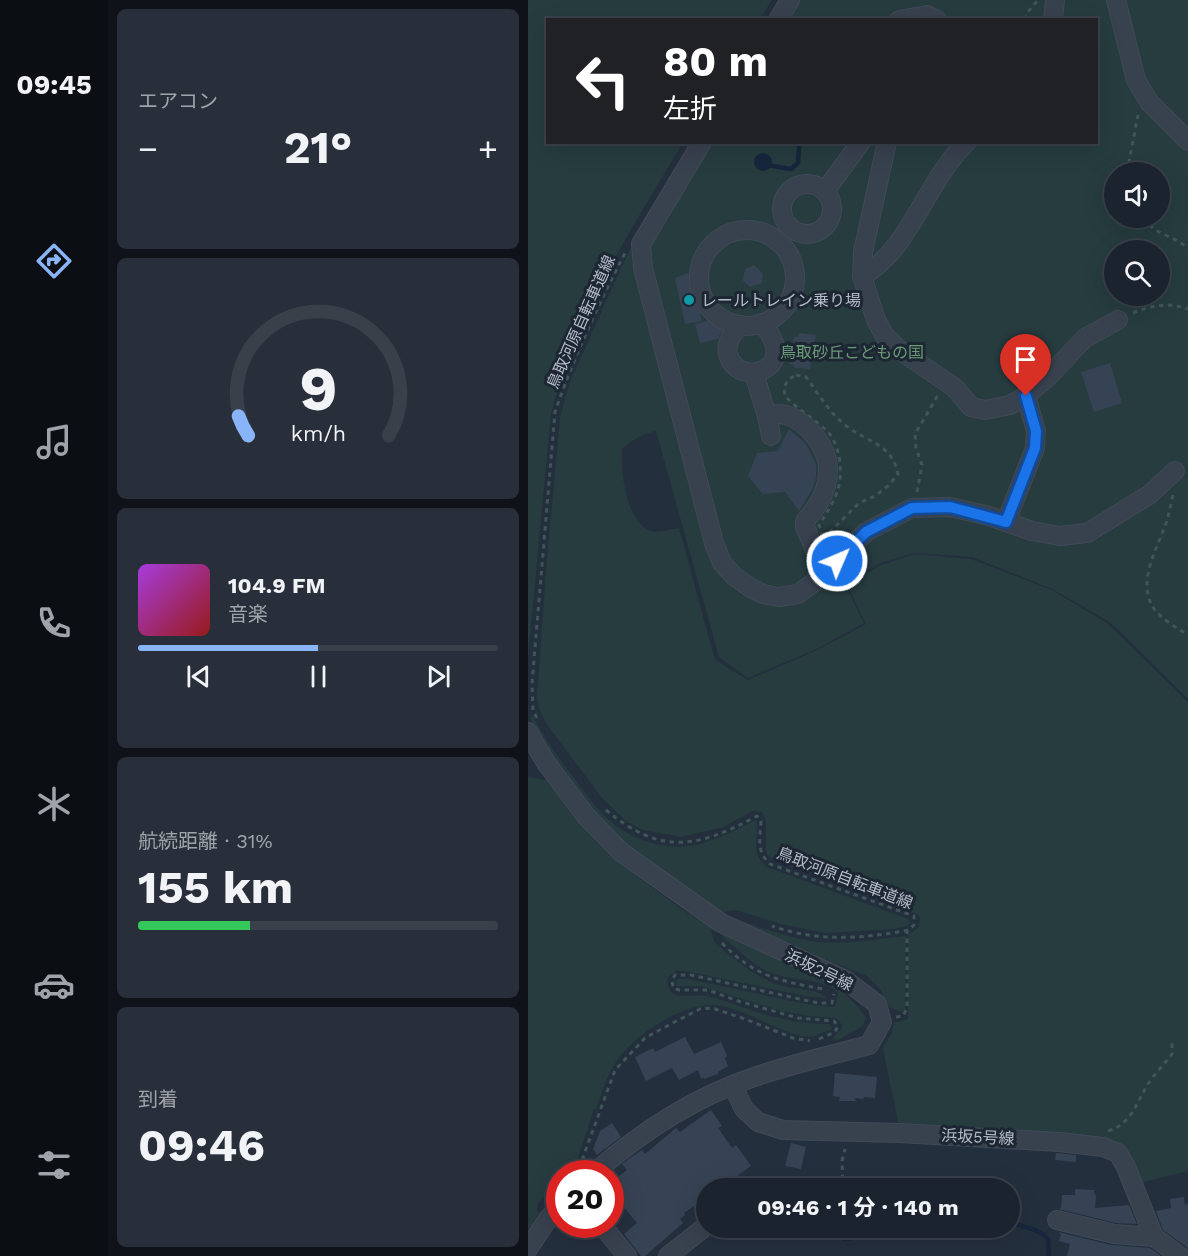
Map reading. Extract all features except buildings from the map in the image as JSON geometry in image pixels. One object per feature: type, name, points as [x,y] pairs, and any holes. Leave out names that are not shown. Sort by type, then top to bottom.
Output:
[{"type":"street","points":[[779,18],[790,0]]},
{"type":"street","points":[[1053,18],[1055,0]]},
{"type":"street","points":[[1116,0],[1136,80],[1149,102],[1188,141]]},
{"type":"street","points":[[910,18],[927,15],[933,18]]},
{"type":"street","points":[[701,144],[641,244],[641,255],[714,543],[722,563],[735,578],[763,594],[779,597],[798,594],[813,583],[866,532],[912,508],[950,507],[1032,531],[1060,536],[1087,533],[1149,495],[1176,471]]},
{"type":"street","points":[[825,191],[860,144]]},
{"type":"street","points":[[887,144],[863,252],[861,276],[876,320],[885,336],[901,351],[955,388],[971,407],[977,410],[1003,408],[1026,396],[1050,375],[1085,338],[1118,320]]},
{"type":"street","points":[[861,276],[881,264],[945,167],[964,144]]},
{"type":"street","points":[[803,184],[811,184],[825,191],[830,198],[832,214],[823,228],[808,234],[792,229],[783,215],[784,199],[789,192],[803,184]]},
{"type":"street","points":[[780,243],[792,229]]},
{"type":"street","points":[[741,231],[762,232],[780,243],[793,264],[794,289],[782,310],[761,323],[741,325],[721,318],[706,303],[699,283],[702,262],[706,253],[721,238],[741,231]]},
{"type":"street","points":[[741,325],[728,342],[728,356],[735,367],[747,373],[754,373],[769,366],[776,351],[772,336],[761,323]]},
{"type":"street","points":[[754,373],[771,436]]},
{"type":"street","points":[[1006,522],[1035,448],[1036,431],[1026,396]]},
{"type":"street","points":[[767,416],[783,414],[798,420],[814,436],[825,453],[828,471],[824,491],[815,510],[805,521],[825,572]]},
{"type":"street","name":"浜坂2号線","points":[[533,727],[546,763],[586,816],[621,852],[679,895],[722,923],[844,979],[877,1004],[881,1019]]},
{"type":"street","points":[[609,1160],[622,1148],[680,1110],[753,1077],[869,1045],[882,1022],[881,1019]]},
{"type":"street","name":"浜坂5号線","points":[[733,1086],[744,1109],[758,1122],[783,1130],[862,1131],[1059,1142],[1103,1147],[1118,1153],[1126,1167],[1154,1238]]},
{"type":"street","points":[[1057,1220],[1114,1234],[1154,1238],[1180,1256]]},
{"type":"street","points":[[528,1249],[546,1222]]},
{"type":"street","points":[[668,1256],[696,1234]]},
{"type":"street","points":[[612,1238],[627,1256]]},
{"type":"path","points":[[1026,18],[1038,0]]},
{"type":"path","points":[[1129,162],[1138,116],[1136,109]]},
{"type":"path","points":[[1153,228],[1188,248]]},
{"type":"path","name":"鳥取河原自転車道線","points":[[533,727],[532,683],[555,412],[568,373],[628,246]]},
{"type":"path","points":[[1118,320],[1142,309],[1163,304],[1178,305],[1188,309]]},
{"type":"path","points":[[912,508],[920,483],[922,465],[916,448],[915,434],[946,381]]},
{"type":"path","points":[[1176,471],[1176,482],[1168,517],[1150,568],[1148,592],[1149,600],[1155,610],[1188,635]]},
{"type":"path","name":"鳥取河原自転車道線","points":[[604,809],[625,826],[652,839],[680,843],[711,838],[757,816],[761,821],[759,842],[762,856],[770,864],[914,916],[914,925],[907,930],[891,934],[836,939],[816,937],[767,925]]},
{"type":"path","points":[[582,1160],[615,1070],[645,1038],[665,1026],[700,1009],[712,1008],[808,1042],[835,1032],[838,1026],[834,1021],[798,1018],[708,990],[673,988],[672,980],[675,975],[691,975],[818,1003],[832,1003],[834,994],[827,989],[790,983],[760,973],[718,938],[722,923]]},
{"type":"path","points":[[881,1019],[903,1016],[906,1013],[907,930]]},
{"type":"path","points":[[1100,1133],[1117,1128],[1127,1120],[1138,1106],[1146,1088],[1172,1054],[1172,1043]]},
{"type":"path","points":[[843,1178],[843,1153],[846,1147],[860,1137],[862,1131]]},
{"type":"green space","points":[[528,0],[772,0],[761,18],[546,18],[546,144],[682,144],[607,273],[590,307],[561,378],[551,414],[528,657]]},
{"type":"green space","name":"鳥取砂丘こどもの国","points":[[786,0],[1188,0],[1188,699],[1108,621],[1052,589],[972,557],[915,553],[880,563],[845,584],[864,623],[817,649],[748,678],[719,657],[656,431],[642,435],[622,449],[622,471],[627,498],[638,521],[645,528],[655,532],[679,528],[715,660],[748,680],[817,650],[866,624],[847,585],[881,565],[915,554],[971,559],[1052,590],[1107,623],[1188,702],[1188,1171],[1139,1183],[1127,1154],[899,1127],[883,1048],[894,1023],[908,1018],[908,935],[919,927],[920,918],[917,914],[768,856],[766,821],[762,812],[753,811],[723,827],[681,837],[643,830],[626,821],[603,799],[546,723],[539,708],[537,696],[560,418],[569,384],[627,255],[649,214],[692,144],[1098,144],[1098,18],[775,18]]},
{"type":"green space","points":[[533,716],[553,750],[593,803],[622,830],[655,844],[677,847],[714,839],[756,820],[758,856],[767,867],[908,919],[911,923],[894,929],[826,933],[781,924],[736,910],[726,911],[722,915],[655,870],[611,832],[566,778],[530,718]]},
{"type":"green space","points":[[528,777],[546,780],[595,840],[618,862],[711,928],[716,944],[746,968],[779,985],[812,991],[827,998],[811,997],[685,971],[677,971],[668,977],[668,986],[674,994],[710,997],[774,1017],[806,1023],[829,1024],[832,1028],[812,1037],[800,1036],[732,1009],[709,1005],[679,1013],[651,1029],[638,1038],[614,1065],[596,1109],[594,1109],[577,1160],[546,1160],[546,1193],[538,1203],[537,1210],[540,1213],[528,1230]]},
{"type":"green space","points":[[733,919],[818,942],[851,942],[906,936],[905,1011],[901,1012],[889,1007],[880,989],[867,976],[748,928]]},
{"type":"green space","points":[[721,933],[821,977],[854,1003],[866,1018],[863,1026],[836,1041],[833,1037],[841,1030],[842,1025],[836,1018],[781,1011],[701,986],[677,986],[676,981],[679,979],[688,979],[811,1005],[835,1007],[838,993],[831,988],[813,981],[784,977],[766,971],[744,956]]},
{"type":"water","points":[[763,153],[769,156],[772,162],[769,168],[763,171],[757,168],[754,162],[757,156]]},
{"type":"waterway","points":[[767,165],[791,169],[798,163],[800,144]]},
{"type":"waterway","points":[[1020,1226],[1030,1228],[1048,1239],[1049,1256]]},
{"type":"waterway","points":[[844,1239],[851,1238]]},
{"type":"place","name":"レールトレイン乗り場","points":[[689,300]]},
{"type":"route","points":[[837,561],[866,532],[912,508],[950,507],[1006,522],[1035,448],[1036,431],[1026,396]]}]
